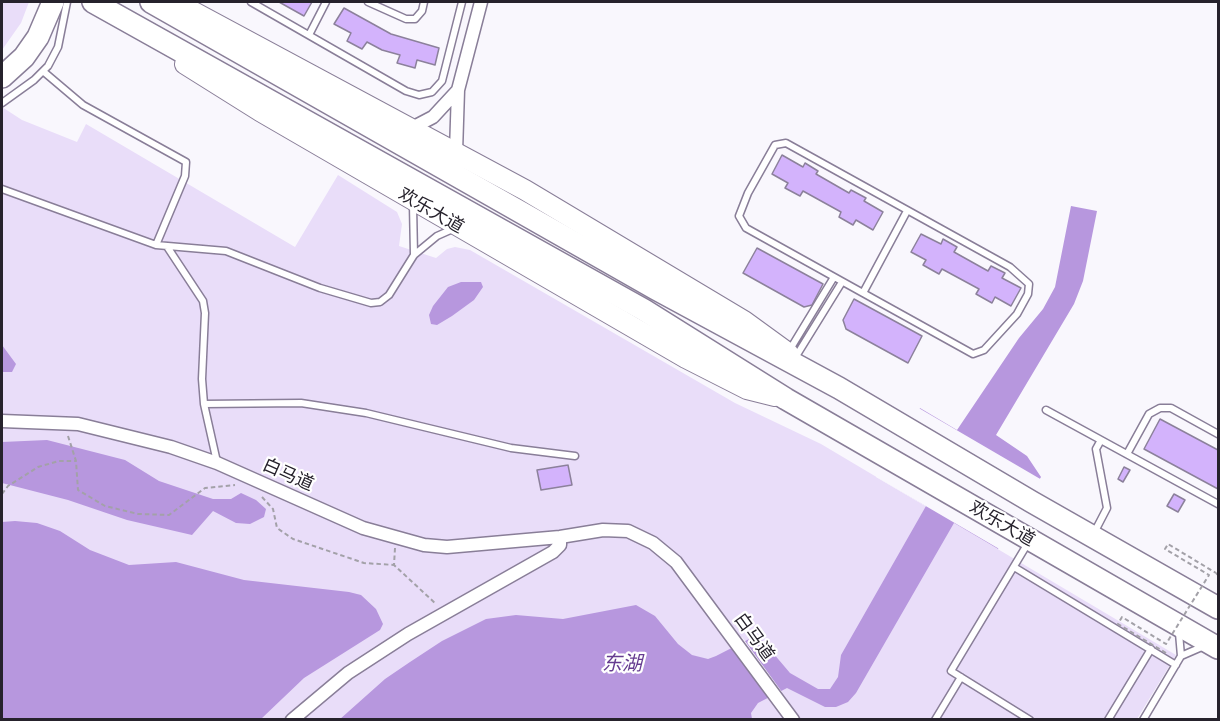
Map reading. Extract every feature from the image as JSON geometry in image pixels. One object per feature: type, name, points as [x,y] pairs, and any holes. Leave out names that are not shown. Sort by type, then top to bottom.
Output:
[{"type":"highway","points":[[2,59],[26,32],[39,2]]},
{"type":"highway","name":"欢乐大道","points":[[93,2],[644,310],[786,399],[1215,646]]},
{"type":"highway","name":"欢乐大道","points":[[151,2],[656,289],[796,360],[839,388],[1032,502],[1218,608]]},
{"type":"highway","points":[[2,77],[24,57],[57,7]]},
{"type":"highway","points":[[1178,586],[1218,580]]},
{"type":"main road","name":"欢乐大道","points":[[87,2],[260,111],[712,372],[747,389],[786,399]]},
{"type":"main road","name":"欢乐大道","points":[[175,2],[456,152],[744,321],[796,360]]},
{"type":"street","points":[[456,152],[458,90],[481,2]]},
{"type":"street","points":[[412,128],[433,117],[458,90]]},
{"type":"street","name":"白马道","points":[[2,421],[78,424],[171,447],[217,463],[363,528],[398,539],[447,547],[560,537],[617,529],[628,531],[653,543],[676,562],[793,720]]},
{"type":"street","points":[[292,720],[348,673],[445,613],[553,552],[560,545],[560,537]]},
{"type":"lane","points":[[2,103],[44,72],[58,47],[57,7],[67,2]]},
{"type":"lane","points":[[251,2],[406,91],[419,94],[432,92],[442,81],[462,2]]},
{"type":"lane","points":[[309,35],[326,2]]},
{"type":"lane","points":[[368,2],[406,19],[415,19],[422,11],[424,2]]},
{"type":"lane","points":[[44,72],[83,105],[186,162],[185,176],[156,245]]},
{"type":"lane","points":[[786,143],[1010,267],[1029,284],[1028,294],[1017,314],[984,350],[974,354],[834,277],[746,228],[739,216],[748,193],[775,145],[786,143]]},
{"type":"lane","points":[[2,189],[156,245],[168,248],[208,248],[226,251],[320,288],[371,303],[380,302],[389,295],[414,255],[437,236],[459,227]]},
{"type":"lane","points":[[412,200],[414,255]]},
{"type":"lane","points":[[863,293],[907,211]]},
{"type":"lane","points":[[168,248],[203,301],[205,313],[202,379],[204,404],[217,463]]},
{"type":"lane","points":[[796,360],[834,277]]},
{"type":"lane","points":[[796,360],[842,282]]},
{"type":"lane","points":[[204,404],[301,403],[366,413],[511,448],[575,456]]},
{"type":"lane","points":[[1127,454],[1149,414],[1160,408],[1171,408],[1218,434]]},
{"type":"lane","points":[[1046,410],[1218,504]]},
{"type":"lane","points":[[1092,537],[1107,507],[1096,449],[1101,440]]},
{"type":"lane","points":[[1022,536],[1014,567],[951,671],[1030,720]]},
{"type":"lane","points":[[1014,567],[1176,665]]},
{"type":"lane","points":[[1143,720],[1181,656],[1180,639],[1174,623]]},
{"type":"lane","points":[[1181,656],[1215,646]]},
{"type":"lane","points":[[1108,720],[1151,649]]},
{"type":"lane","points":[[935,720],[961,677]]},
{"type":"path","points":[[68,436],[76,460],[77,488],[82,494],[105,506],[138,514],[169,515],[201,490],[221,484],[242,486]]},
{"type":"path","points":[[2,494],[8,486],[38,467],[59,461],[76,460]]},
{"type":"path","points":[[259,495],[273,509],[277,528],[292,539],[364,563],[394,565]]},
{"type":"path","points":[[398,539],[393,558],[394,565],[445,613]]},
{"type":"path","points":[[1166,653],[1118,624],[1122,617],[1166,644],[1209,575],[1165,549],[1168,544],[1218,580]]},
{"type":"shaded area","points":[[2,2],[29,2],[21,23],[2,50]]},
{"type":"shaded area","points":[[2,107],[22,120],[77,142],[86,124],[295,247],[338,175],[397,212],[402,224],[399,246],[436,258],[447,249],[455,247],[470,250],[735,403],[821,444],[1176,655],[1137,719],[2,719]]},
{"type":"water","name":"东湖","points":[[1071,206],[1097,211],[1083,281],[1074,304],[996,435],[1027,456],[1041,477],[998,549],[954,523],[856,693],[848,702],[836,707],[825,707],[787,688],[758,703],[751,713],[752,719],[339,720],[385,679],[442,641],[486,619],[516,615],[563,619],[636,605],[655,616],[678,644],[692,655],[708,659],[755,636],[762,640],[790,673],[818,689],[830,689],[838,677],[841,655],[926,506],[879,478],[920,408],[957,430],[1019,338],[1043,309],[1055,287]]},
{"type":"water","points":[[461,282],[481,282],[483,287],[474,300],[452,316],[437,325],[431,324],[429,315],[433,306],[448,287]]},
{"type":"water","points":[[2,345],[16,364],[12,372],[2,372]]},
{"type":"water","points":[[47,440],[125,460],[159,481],[213,499],[231,499],[241,493],[256,500],[266,509],[264,517],[250,524],[236,523],[213,511],[192,535],[127,520],[68,500],[2,483],[2,442]]},
{"type":"water","points":[[2,522],[37,523],[60,531],[90,550],[129,565],[176,562],[244,580],[361,595],[376,609],[383,624],[380,630],[304,678],[261,719],[2,719]]},
{"type":"pier","points":[[917,407],[1042,480],[1001,550],[876,477]]},
{"type":"pier","points":[[742,637],[782,692],[769,699],[729,645]]},
{"type":"building","points":[[279,2],[312,2],[304,16]]},
{"type":"building","points":[[344,8],[391,34],[439,48],[435,65],[417,60],[415,68],[397,63],[400,55],[382,50],[367,42],[362,49],[347,41],[351,33],[334,24]]},
{"type":"building","points":[[782,155],[803,167],[805,163],[818,171],[816,174],[849,193],[851,190],[866,198],[864,201],[883,212],[873,230],[856,220],[853,225],[839,217],[841,212],[803,191],[800,196],[785,188],[788,183],[772,174]]},
{"type":"building","points":[[921,234],[941,244],[943,239],[957,247],[954,252],[988,271],[991,266],[1005,273],[1002,278],[1021,288],[1011,306],[995,297],[992,303],[976,294],[979,289],[942,269],[939,274],[923,265],[926,260],[911,252]]},
{"type":"building","points":[[757,248],[823,284],[812,305],[804,307],[743,273]]},
{"type":"building","points":[[854,299],[922,336],[908,363],[846,329],[843,320]]},
{"type":"building","points":[[1160,419],[1218,450],[1218,489],[1144,449]]},
{"type":"building","points":[[568,465],[572,485],[541,490],[537,470]]},
{"type":"building","points":[[1124,467],[1130,470],[1123,482],[1118,479]]},
{"type":"building","points":[[1174,494],[1185,500],[1178,512],[1167,506]]}]
